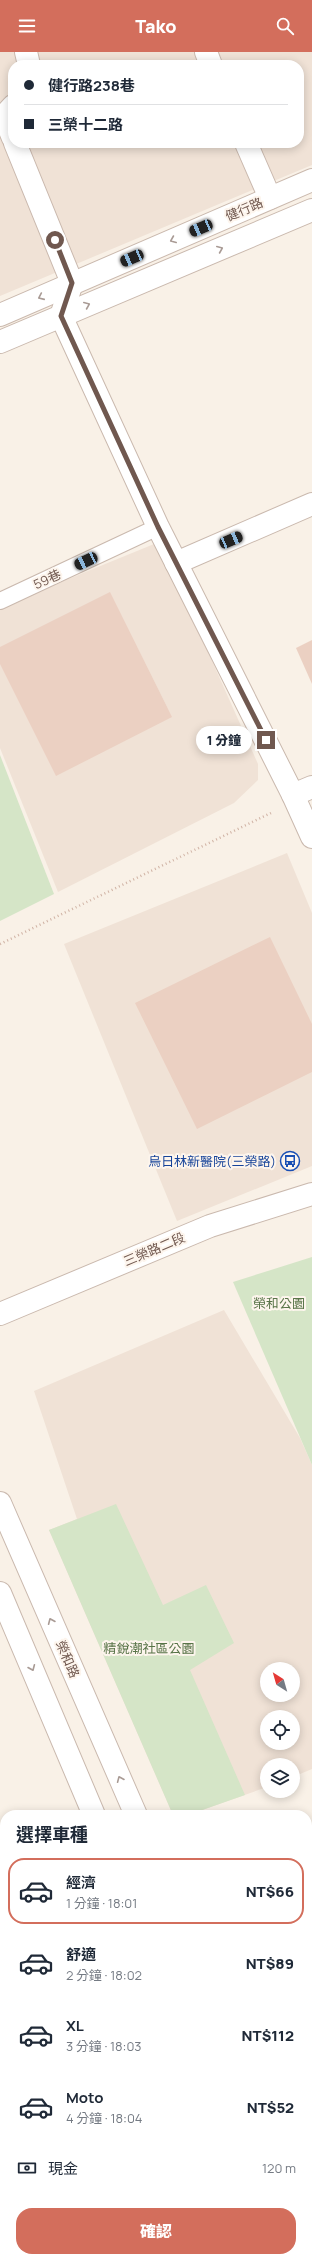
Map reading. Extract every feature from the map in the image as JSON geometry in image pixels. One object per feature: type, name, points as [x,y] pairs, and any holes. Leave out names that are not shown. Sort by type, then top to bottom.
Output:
[{"type":"street","points":[[8,112],[4,116],[8,126]]},
{"type":"street","points":[[17,148],[72,283],[61,316],[158,527],[300,794],[312,837]]},
{"type":"street","points":[[248,148],[270,198]]},
{"type":"street","name":"健行路","points":[[0,315],[312,180]]},
{"type":"street","name":"健行路","points":[[0,342],[312,210]]},
{"type":"street","points":[[176,563],[312,504]]},
{"type":"street","name":"三榮路二段","points":[[0,1314],[210,1226],[312,1194]]},
{"type":"street","name":"榮和路","points":[[0,1503],[134,1810]]},
{"type":"street","points":[[0,1593],[92,1810]]},
{"type":"lane","name":"59巷","points":[[0,601],[158,527]]},
{"type":"path","points":[[0,944],[300,794]]},
{"type":"shaded area","points":[[0,52],[312,52],[312,165],[0,296]]},
{"type":"shaded area","points":[[159,542],[258,764],[258,780],[234,803],[58,892],[0,748],[0,607]]},
{"type":"shaded area","points":[[287,853],[312,913],[312,1166],[177,1221],[64,944]]},
{"type":"shaded area","points":[[224,1310],[300,1438],[312,1465],[312,1769],[300,1774],[300,1758],[260,1758],[260,1789],[202,1810],[171,1810],[49,1530],[77,1519],[34,1391]]},
{"type":"green space","points":[[0,755],[54,894],[0,921]]},
{"type":"green space","name":"榮和公園","points":[[312,1257],[312,1465],[233,1282]]},
{"type":"green space","name":"精銳潮社區公園","points":[[116,1504],[163,1605],[206,1585],[234,1643],[190,1670],[245,1795],[202,1810],[171,1810],[49,1530]]},
{"type":"building","points":[[110,592],[172,717],[56,776],[0,664],[0,647]]},
{"type":"building","points":[[312,640],[312,684],[296,648]]},
{"type":"building","points":[[270,937],[312,1024],[312,1072],[197,1129],[135,1003]]},
{"type":"place","name":"烏日林新醫院(三榮路)","points":[[290,1161]]},
{"type":"route","points":[[55,240],[72,283],[61,316],[158,527],[266,740]]}]
